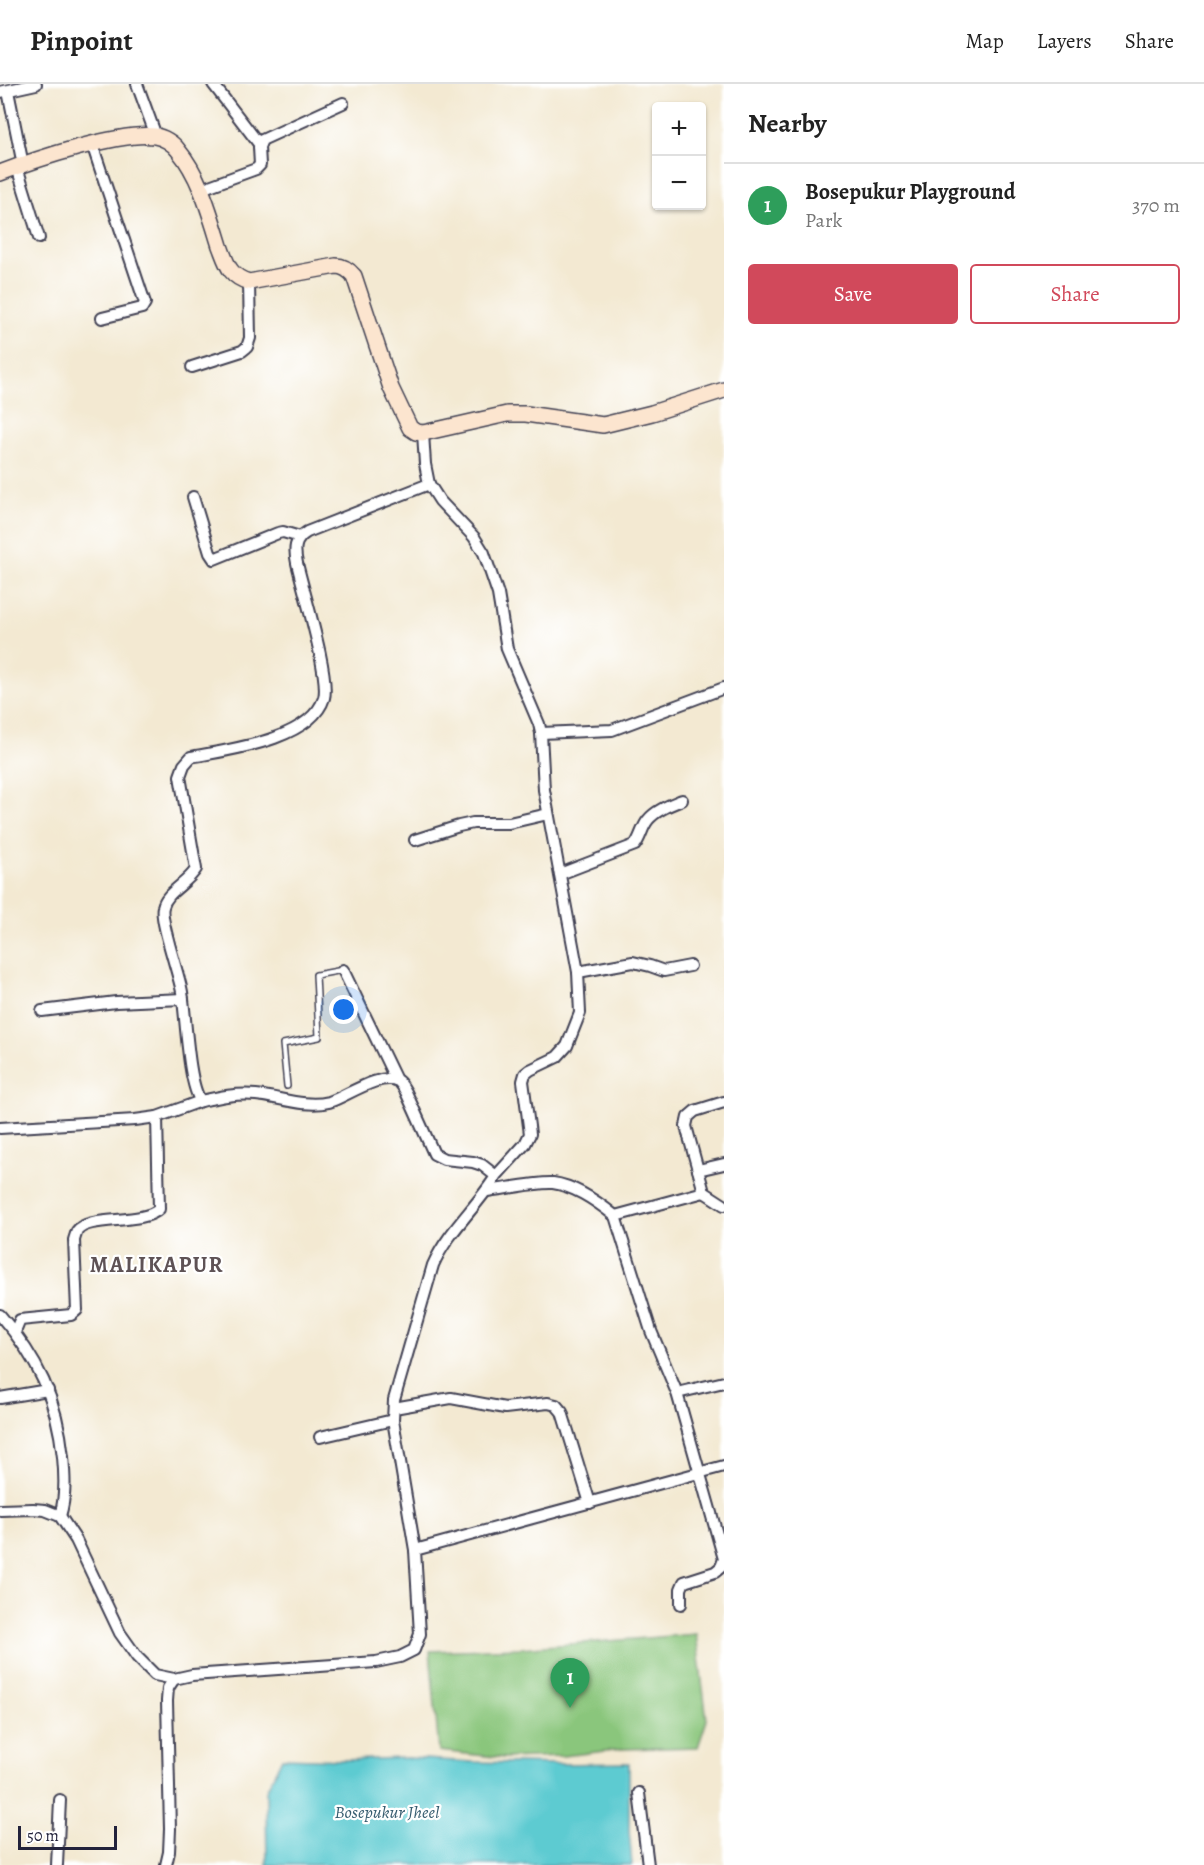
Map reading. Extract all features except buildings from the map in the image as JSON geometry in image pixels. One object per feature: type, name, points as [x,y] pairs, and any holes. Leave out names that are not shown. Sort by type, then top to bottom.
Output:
[{"type":"street","points":[[36,84],[4,92],[39,238]]},
{"type":"street","points":[[137,84],[156,136]]},
{"type":"street","points":[[201,189],[256,169],[261,161],[259,144],[213,84]]},
{"type":"street","points":[[259,144],[266,137],[343,103]]},
{"type":"street","points":[[0,173],[92,144],[133,136],[156,136],[167,140],[178,149],[201,189],[229,268],[238,279],[249,282],[336,266],[346,268],[354,276],[391,388],[410,428],[416,432],[423,433],[516,414],[603,425],[652,413],[724,390]]},
{"type":"street","points":[[92,144],[145,303],[142,308],[102,318]]},
{"type":"street","points":[[192,367],[242,351],[247,346],[250,338],[249,282]]},
{"type":"street","points":[[0,1510],[45,1510],[60,1516],[76,1540],[120,1633],[137,1657],[155,1675],[174,1679],[376,1662],[400,1657],[414,1650],[420,1634],[415,1550],[393,1420],[394,1400],[439,1251],[487,1191],[496,1176],[529,1139],[523,1081],[525,1074],[557,1057],[567,1046],[580,1013],[578,972],[544,790],[539,724],[507,649],[498,594],[484,553],[474,537],[440,501],[429,484],[423,433]]},
{"type":"street","points":[[201,1101],[195,1091],[183,999],[162,912],[166,899],[188,881],[196,869],[180,776],[184,765],[191,757],[259,744],[276,738],[315,713],[324,695],[324,680],[295,552],[297,542],[300,537],[429,484]]},
{"type":"street","points":[[193,497],[210,553],[214,559],[278,533],[283,532],[300,537]]},
{"type":"street","points":[[541,733],[612,730],[724,688]]},
{"type":"street","points":[[560,874],[635,845],[648,820],[656,812],[681,800]]},
{"type":"street","points":[[415,840],[473,823],[509,824],[548,814]]},
{"type":"street","points":[[578,972],[633,962],[664,971],[690,966]]},
{"type":"street","points":[[343,970],[396,1080],[406,1092],[434,1154],[444,1160],[482,1165],[496,1176]]},
{"type":"street","points":[[42,1011],[116,1002],[183,999]]},
{"type":"street","points":[[0,1128],[157,1117],[201,1101],[237,1094],[320,1103],[335,1100],[357,1088],[384,1080],[396,1080]]},
{"type":"street","points":[[724,1102],[695,1111],[688,1117],[686,1126],[704,1192],[724,1205]]},
{"type":"street","points":[[15,1332],[20,1320],[71,1315],[77,1310],[74,1240],[77,1231],[82,1226],[149,1216],[159,1209],[157,1117]]},
{"type":"street","points":[[698,1170],[724,1164]]},
{"type":"street","points":[[487,1191],[551,1183],[569,1187],[602,1205],[615,1216],[651,1331],[677,1393],[724,1559],[722,1567],[715,1572],[684,1582],[681,1589],[681,1604]]},
{"type":"street","points":[[615,1216],[704,1192]]},
{"type":"street","points":[[0,1315],[15,1332],[48,1390],[56,1412],[63,1456],[65,1493],[60,1516]]},
{"type":"street","points":[[677,1393],[724,1382]]},
{"type":"street","points":[[0,1398],[48,1390]]},
{"type":"street","points":[[394,1408],[451,1398],[496,1408],[548,1403],[556,1405],[562,1412],[590,1503]]},
{"type":"street","points":[[320,1437],[393,1420]]},
{"type":"street","points":[[415,1550],[724,1466]]},
{"type":"street","points":[[166,1865],[170,1829],[167,1701],[168,1688],[174,1679]]},
{"type":"street","points":[[639,1793],[648,1865]]},
{"type":"street","points":[[57,1865],[60,1800]]},
{"type":"lane","points":[[287,1086],[283,1044],[319,1036],[316,975],[343,970]]},
{"type":"green space","points":[[696,1634],[707,1720],[698,1747],[623,1749],[563,1756],[504,1758],[439,1751],[430,1651],[520,1648]]},
{"type":"water","name":"Bosepukur Jheel","points":[[282,1758],[344,1760],[408,1758],[559,1764],[629,1763],[629,1831],[632,1865],[267,1865],[266,1791]]},
{"type":"place","name":"Bosepukur Playground","points":[[570,1708]]},
{"type":"district","name":"MALIKAPUR","points":[[157,1264]]}]
